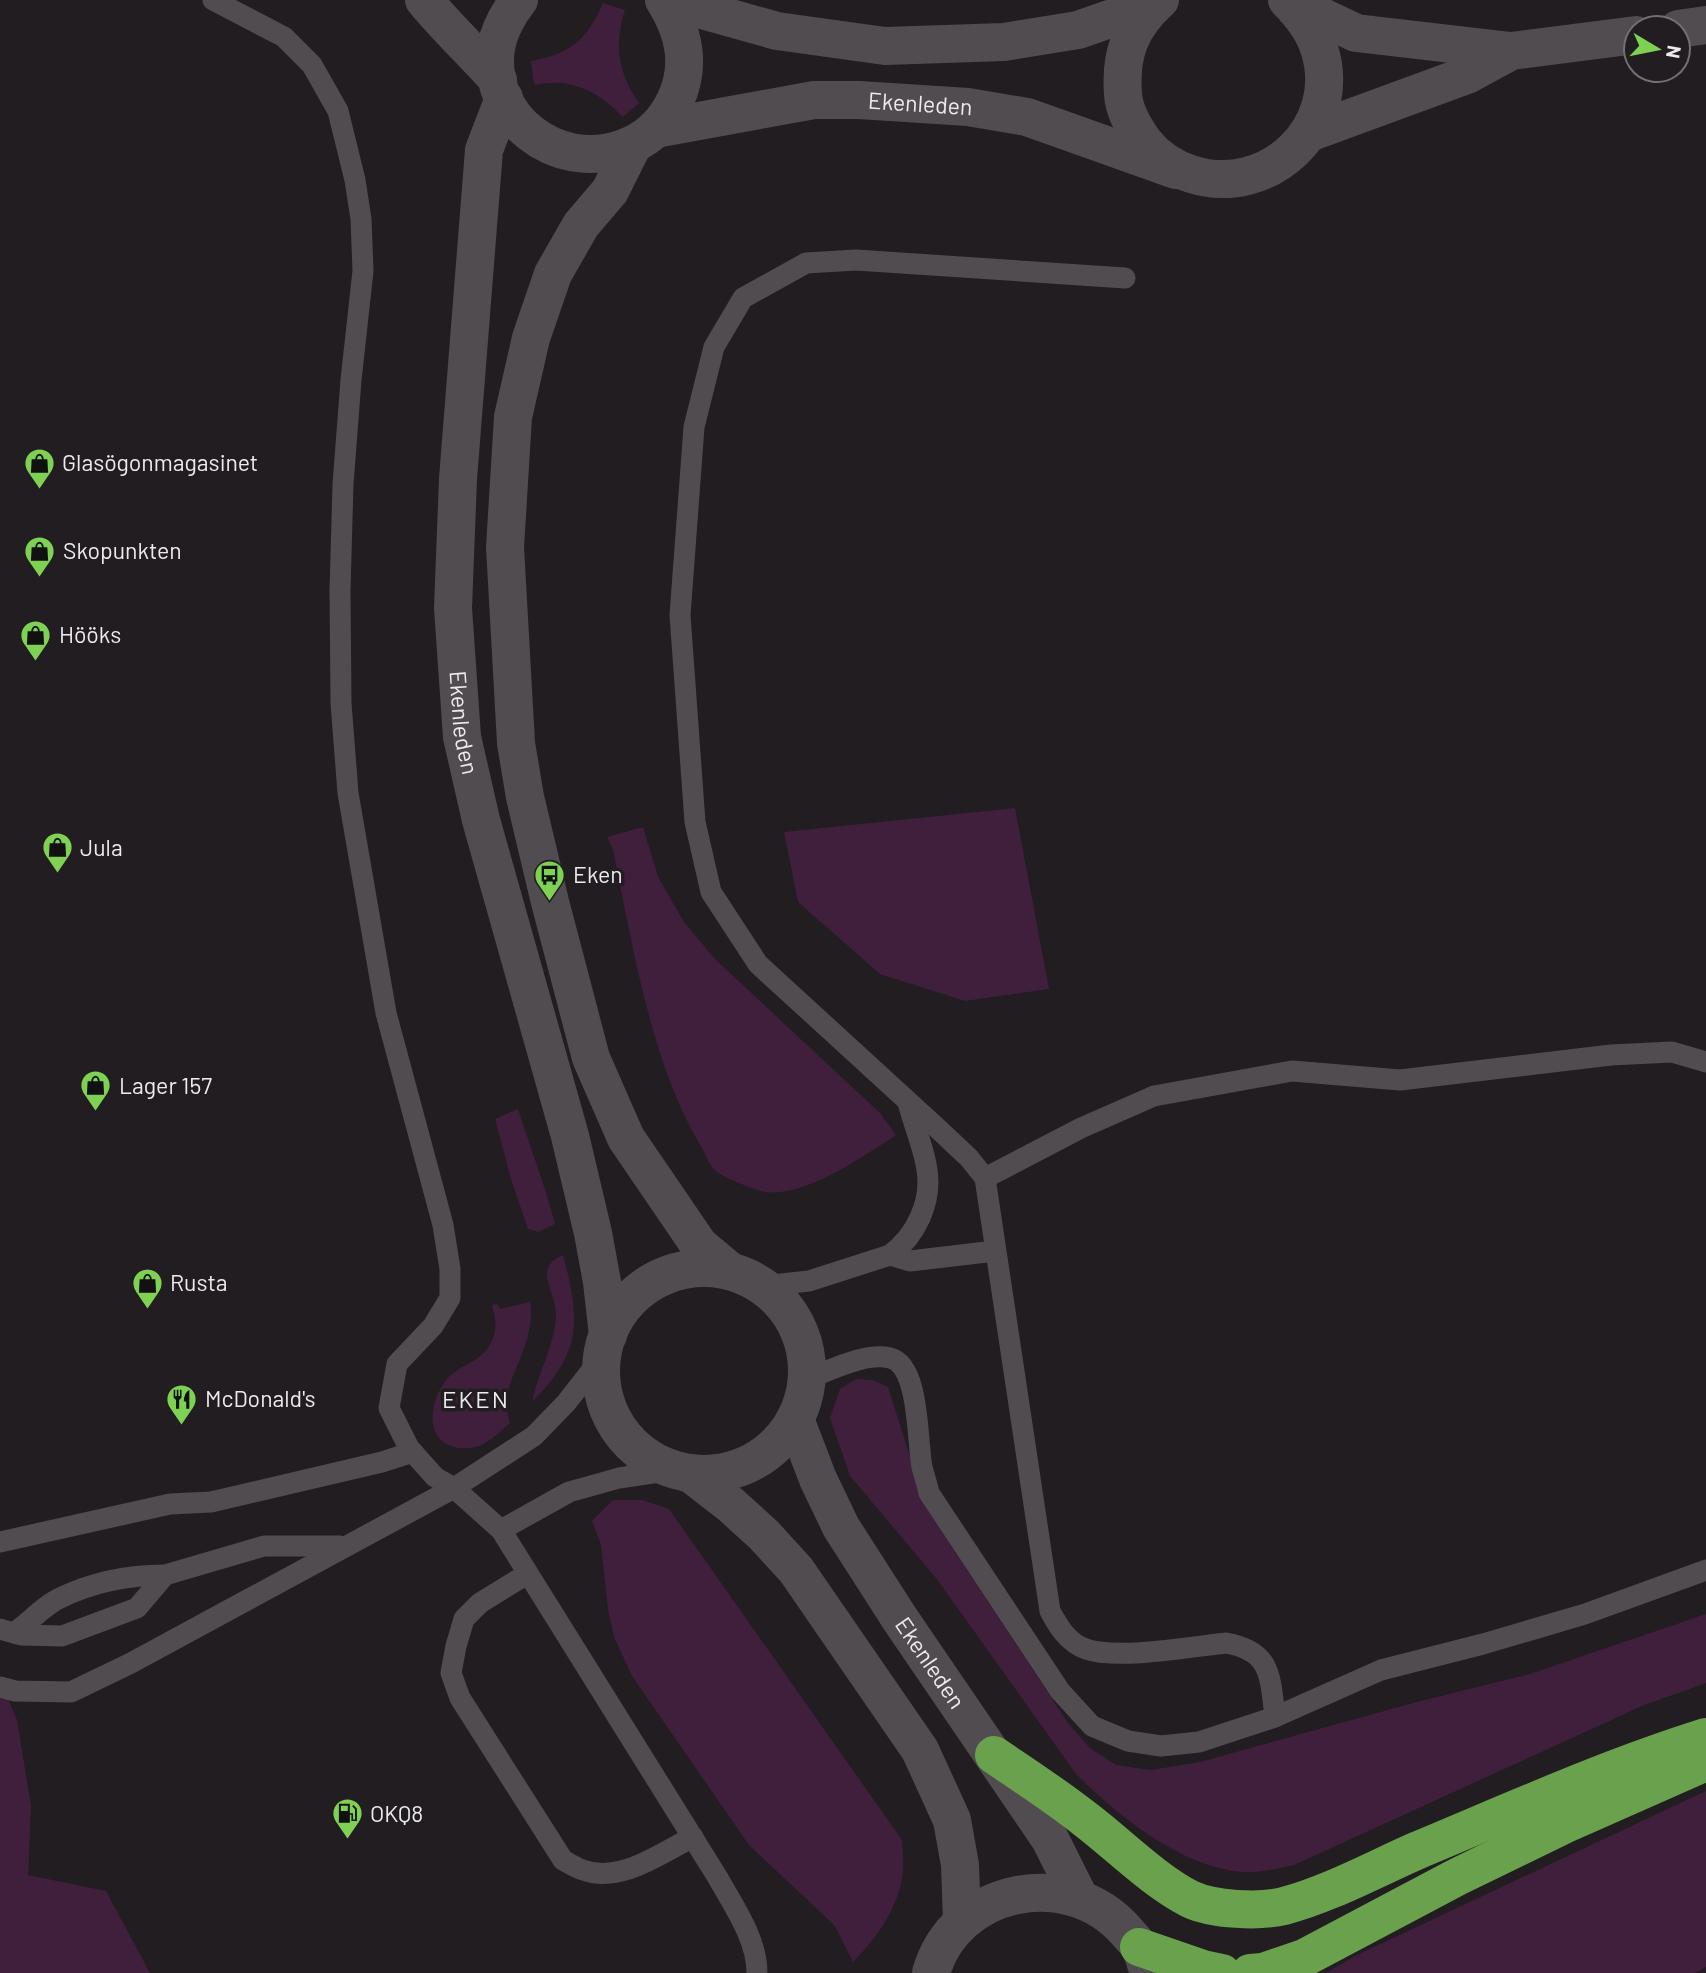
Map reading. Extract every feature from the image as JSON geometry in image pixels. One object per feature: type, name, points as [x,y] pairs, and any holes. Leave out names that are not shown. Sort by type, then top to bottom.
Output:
[{"type":"highway","points":[[994,1755],[1083,1817],[1152,1873],[1191,1899],[1218,1907],[1247,1909],[1282,1907],[1651,1754],[1706,1737]]},
{"type":"highway","points":[[1250,1973],[1263,1972],[1304,1958],[1457,1877],[1570,1822],[1706,1762]]},
{"type":"highway","points":[[1144,1960],[1222,1973]]},
{"type":"street","points":[[425,0],[443,23],[471,50],[500,89]]},
{"type":"street","name":"Ekenleden","points":[[519,0],[506,17],[496,48],[500,89],[484,150],[458,479],[453,608],[462,737],[481,820],[570,1136],[593,1233],[602,1282],[605,1346]]},
{"type":"street","name":"Ekenleden","points":[[665,0],[777,31],[885,46],[1004,42],[1078,30],[1153,0]]},
{"type":"street","name":"Ekenleden","points":[[665,0],[677,19],[684,42],[685,66],[681,89],[670,111],[644,137],[610,191],[581,225],[553,274],[531,338],[513,417],[505,547],[516,743],[525,797],[591,1058],[626,1138],[699,1245],[746,1279]]},
{"type":"street","points":[[1160,0],[1145,13],[1129,39],[1121,69],[1123,99],[1133,128],[1152,152],[1176,170]]},
{"type":"street","points":[[1287,0],[1356,33],[1511,51],[1622,37]]},
{"type":"street","points":[[1287,0],[1307,22],[1319,48],[1324,77],[1320,106],[1309,133]]},
{"type":"street","points":[[1309,133],[1467,75],[1511,51]]},
{"type":"street","name":"Ekenleden","points":[[500,89],[517,121],[536,138],[559,150],[584,155],[609,153],[644,137],[814,100],[968,107],[1027,117],[1205,179],[1235,179],[1264,172],[1289,156],[1309,133]]},
{"type":"street","points":[[682,1472],[719,1474],[758,1460],[770,1452],[795,1419],[803,1402],[807,1379],[806,1352],[797,1326],[788,1311],[746,1279],[692,1269],[657,1280],[627,1303],[616,1318],[605,1346],[602,1386],[610,1413],[625,1438],[646,1457],[682,1472],[732,1505],[796,1570],[920,1750],[952,1820],[960,1865],[962,1921]]},
{"type":"street","name":"Ekenleden","points":[[795,1419],[818,1479],[841,1527],[900,1619],[1050,1839],[1080,1899]]},
{"type":"street","points":[[931,1973],[945,1941],[962,1921],[994,1903],[1030,1892],[1057,1893],[1080,1899],[1118,1922],[1144,1960]]},
{"type":"lane","points":[[214,0],[285,37],[312,65],[338,111],[359,206],[363,271],[349,406],[340,591],[341,703],[348,793],[386,1013],[443,1226],[450,1269],[450,1298],[433,1326],[397,1364],[388,1408],[413,1452],[435,1477],[454,1488],[501,1530],[693,1837],[744,1926],[757,1957],[757,1973]]},
{"type":"lane","points":[[1125,278],[856,260],[806,263],[743,298],[714,347],[695,427],[680,615],[695,822],[711,892],[758,964],[969,1158],[985,1178],[1050,1611],[1059,1628],[1085,1649],[1108,1653],[1226,1643],[1238,1645],[1263,1660],[1270,1675],[1275,1717]]},
{"type":"lane","points":[[985,1178],[1081,1128],[1154,1096],[1292,1071],[1400,1080],[1611,1055],[1672,1052],[1706,1062]]},
{"type":"lane","points":[[746,1279],[809,1281],[890,1255],[902,1246],[922,1215],[928,1193],[927,1169],[908,1102]]},
{"type":"lane","points":[[890,1255],[910,1261],[995,1251]]},
{"type":"lane","points":[[0,1687],[15,1691],[71,1692],[131,1663],[342,1546],[454,1488],[534,1436],[566,1403],[605,1346]]},
{"type":"lane","points":[[807,1379],[861,1359],[890,1358],[901,1364],[913,1392],[922,1466],[929,1493],[1060,1691],[1092,1726],[1128,1741],[1161,1746],[1199,1742],[1275,1717],[1381,1670],[1585,1614],[1706,1570]]},
{"type":"lane","points":[[0,1542],[170,1504],[212,1502],[382,1462],[413,1452]]},
{"type":"lane","points":[[501,1530],[569,1492],[619,1478],[682,1472]]},
{"type":"lane","points":[[7,1631],[56,1600],[109,1580],[134,1575],[165,1575],[264,1546],[342,1546]]},
{"type":"lane","points":[[527,1574],[480,1603],[464,1619],[456,1646],[451,1673],[460,1698],[482,1733],[563,1860],[585,1871],[610,1873],[631,1868],[693,1837]]},
{"type":"lane","points":[[7,1631],[62,1636],[137,1608],[165,1575]]},
{"type":"shaded area","points":[[603,3],[625,10],[620,35],[620,58],[626,81],[639,103],[623,117],[604,100],[583,88],[560,83],[534,85],[531,61],[556,54],[576,43],[590,27]]},
{"type":"shaded area","points":[[1015,808],[1049,989],[965,1001],[880,974],[798,902],[784,832]]},
{"type":"shaded area","points":[[643,827],[658,877],[684,922],[715,959],[880,1113],[896,1135],[816,1182],[782,1192],[766,1192],[748,1187],[721,1175],[713,1168],[685,1117],[657,1043],[637,965],[613,850],[607,837]]},
{"type":"shaded area","points":[[518,1109],[555,1224],[538,1232],[528,1229],[495,1119]]},
{"type":"shaded area","points":[[563,1255],[572,1298],[573,1334],[561,1367],[532,1402],[555,1328],[555,1307],[547,1274],[554,1261]]},
{"type":"shaded area","points":[[530,1302],[528,1335],[508,1394],[510,1423],[491,1439],[475,1447],[455,1447],[444,1442],[433,1425],[435,1402],[447,1379],[480,1356],[489,1346],[495,1326],[492,1305],[497,1304],[500,1309]]},
{"type":"shaded area","points":[[856,1379],[873,1380],[888,1387],[926,1507],[1068,1723],[1090,1748],[1116,1765],[1151,1770],[1200,1762],[1413,1703],[1530,1674],[1706,1614],[1706,1683],[1642,1706],[1294,1865],[1241,1872],[1195,1860],[1151,1837],[1076,1774],[936,1578],[850,1476],[830,1418],[840,1389]]},
{"type":"shaded area","points":[[613,1500],[643,1500],[669,1509],[902,1840],[903,1873],[897,1898],[878,1932],[853,1962],[835,1926],[749,1845],[632,1676],[614,1637],[601,1545],[592,1521]]},
{"type":"shaded area","points":[[0,1681],[17,1720],[31,1806],[28,1875],[106,1891],[150,1973],[0,1973]]},
{"type":"shaded area","points":[[1706,1791],[1706,1967],[1695,1973],[1326,1973],[1355,1956]]},
{"type":"place","name":"Glasögonmagasinet","points":[[39,490]]},
{"type":"place","name":"Skopunkten","points":[[40,578]]},
{"type":"place","name":"Hööks","points":[[36,662]]},
{"type":"place","name":"Jula","points":[[57,875]]},
{"type":"place","name":"Eken","points":[[550,902]]},
{"type":"place","name":"Lager 157","points":[[96,1113]]},
{"type":"place","name":"Rusta","points":[[147,1310]]},
{"type":"place","name":"McDonald's","points":[[182,1426]]},
{"type":"place","name":"OKQ8","points":[[347,1841]]},
{"type":"district","name":"EKEN","points":[[476,1400]]}]
